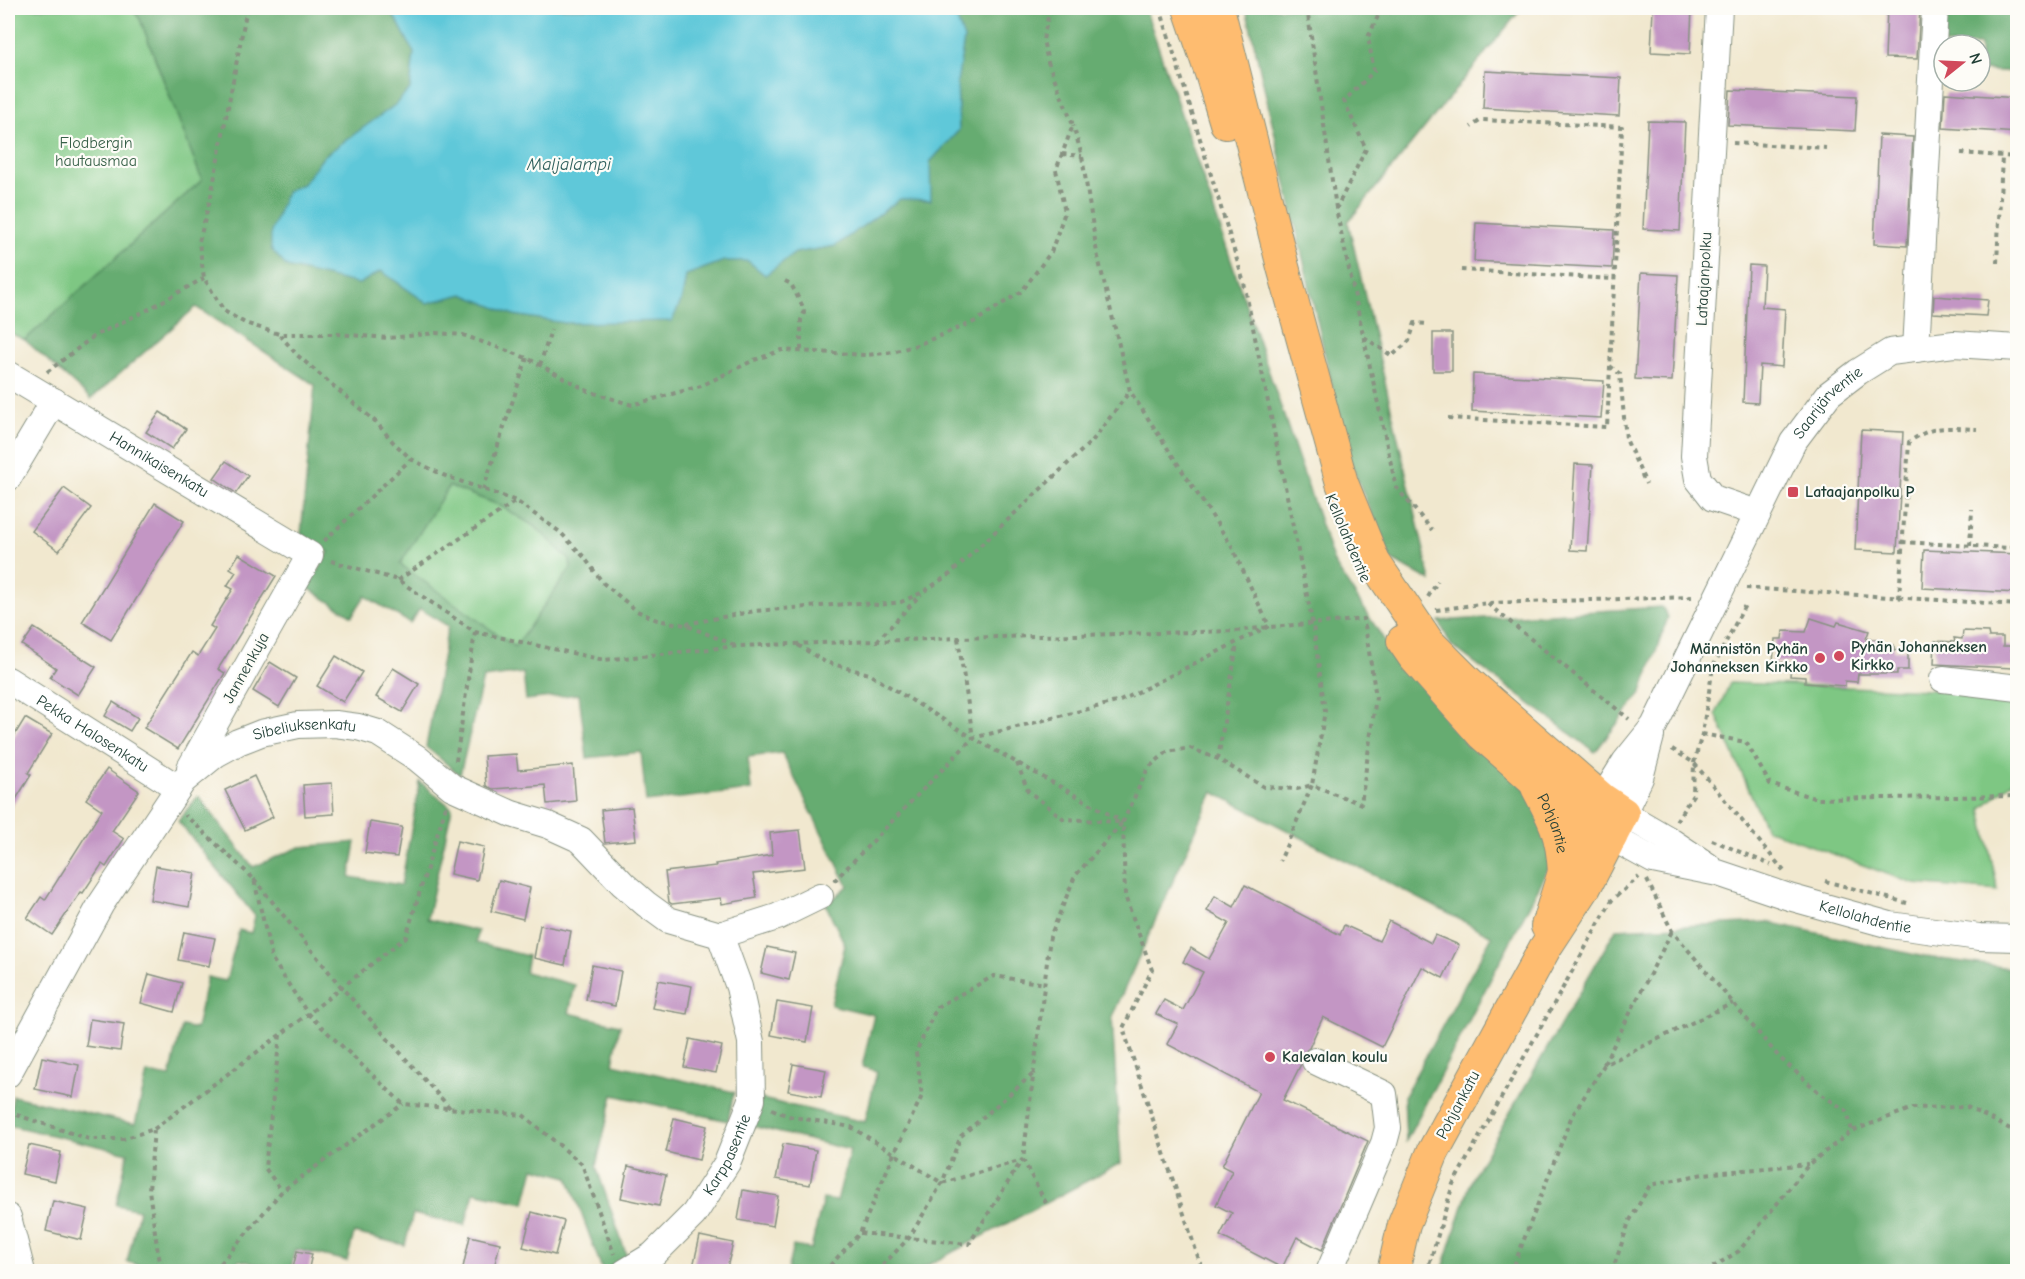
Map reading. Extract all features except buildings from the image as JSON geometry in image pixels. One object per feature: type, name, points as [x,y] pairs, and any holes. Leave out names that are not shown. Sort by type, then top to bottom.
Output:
[{"type":"main road","name":"Kellolahdentie","points":[[1189,8],[1211,73],[1271,282],[1313,447],[1335,517],[1371,591],[1414,657],[1482,734],[1532,778],[1607,818]]},
{"type":"main road","name":"Kellolahdentie","points":[[1218,8],[1283,267],[1342,483],[1374,562],[1428,642],[1607,818]]},
{"type":"main road","name":"Pohjantie","points":[[1532,778],[1556,822],[1563,852],[1564,872]]},
{"type":"main road","name":"Pohjankatu","points":[[1545,948],[1548,919],[1564,872],[1607,818]]},
{"type":"main road","name":"Pohjankatu","points":[[1393,1272],[1404,1224],[1433,1152],[1545,948],[1585,886],[1607,818]]},
{"type":"street","name":"Lataajanpolku","points":[[1719,8],[1694,456],[1698,478],[1713,498],[1757,513]]},
{"type":"street","points":[[1916,349],[1935,8]]},
{"type":"street","name":"Saarijärventie","points":[[1607,818],[1625,762],[1654,726],[1793,442],[1829,394],[1890,352],[1954,344],[2018,348]]},
{"type":"street","name":"Hannikaisenkatu","points":[[8,374],[310,555]]},
{"type":"street","points":[[8,478],[54,401]]},
{"type":"street","name":"Jannenkuja","points":[[177,790],[310,555]]},
{"type":"street","points":[[1942,679],[2018,688]]},
{"type":"street","name":"Pekka Halosenkatu","points":[[8,680],[177,790]]},
{"type":"street","name":"Sibeliuksenkatu","points":[[8,1074],[101,904],[177,790],[216,754],[238,742],[261,733],[298,725],[335,724],[378,733],[398,744],[452,787],[512,814],[548,825],[581,840],[623,884],[668,920],[720,935]]},
{"type":"street","name":"Kellolahdentie","points":[[1607,818],[1653,860],[1718,873],[1789,897],[1890,925],[1979,937],[2018,938]]},
{"type":"street","points":[[720,935],[777,917],[820,896]]},
{"type":"street","name":"Karppasentie","points":[[620,1266],[653,1255],[694,1214],[727,1163],[752,1100],[751,1042],[740,987],[720,935]]},
{"type":"street","points":[[1315,1061],[1384,1095],[1388,1128],[1384,1143],[1329,1272]]},
{"type":"street","points":[[8,1217],[22,1272]]},
{"type":"path","points":[[249,8],[245,18],[200,242],[204,278],[224,311],[245,323],[279,334],[338,334],[389,338],[436,333],[463,335],[527,358],[588,391],[632,405],[701,386],[752,361],[782,350],[866,355],[893,352],[917,345],[976,321],[1022,291],[1051,252],[1065,212],[1056,170],[1073,125]]},
{"type":"path","points":[[1050,8],[1043,40],[1048,62],[1073,125],[1082,156],[1097,253],[1130,391],[1231,545],[1269,626]]},
{"type":"path","points":[[1160,8],[1244,283],[1313,625],[1325,711],[1312,785],[1280,861]]},
{"type":"path","points":[[1307,8],[1336,208],[1396,487],[1432,530]]},
{"type":"path","points":[[1336,208],[1366,149],[1344,101],[1374,71],[1368,37],[1382,8]]},
{"type":"path","points":[[1448,418],[1607,427],[1622,127],[1481,120],[1471,127]]},
{"type":"path","points":[[1711,142],[1826,148]]},
{"type":"path","points":[[1961,153],[2018,157]]},
{"type":"path","points":[[1062,154],[1082,156]]},
{"type":"path","points":[[1997,263],[2002,156]]},
{"type":"path","points":[[1461,270],[1614,279]]},
{"type":"path","points":[[39,378],[94,336],[204,278]]},
{"type":"path","points":[[785,281],[791,284],[803,307],[801,350]]},
{"type":"path","points":[[1363,337],[1392,356],[1409,341],[1415,323],[1428,324]]},
{"type":"path","points":[[540,365],[551,330]]},
{"type":"path","points":[[279,334],[297,355],[376,422],[411,459],[443,475],[516,501],[560,532],[584,557],[603,584],[637,611],[657,620],[685,624],[738,646]]},
{"type":"path","points":[[483,490],[527,358]]},
{"type":"path","points":[[1610,365],[1620,375],[1626,440],[1646,484]]},
{"type":"path","points":[[685,624],[755,612],[850,604],[879,605],[901,602],[923,592],[950,574],[1093,440],[1130,391]]},
{"type":"path","points":[[1899,598],[1909,442],[1931,429],[1977,429]]},
{"type":"path","points":[[310,555],[411,459]]},
{"type":"path","points":[[398,580],[516,501]]},
{"type":"path","points":[[1970,546],[1972,509]]},
{"type":"path","points":[[1902,542],[2009,548],[2018,543]]},
{"type":"path","points":[[310,555],[398,580],[475,632],[604,660],[738,646],[1236,631],[1269,626],[1313,625],[1364,619],[1376,697],[1361,804],[1312,785],[1298,789],[1264,787],[1218,759],[1190,748],[1167,752],[1148,768],[1123,822],[1074,876],[1050,937],[1023,1160],[969,1244],[860,1233]]},
{"type":"path","points":[[1724,583],[1753,589],[2018,605]]},
{"type":"path","points":[[877,641],[923,592]]},
{"type":"path","points":[[1429,611],[1488,603],[1699,596]]},
{"type":"path","points":[[1488,603],[1629,719]]},
{"type":"path","points":[[1685,828],[1674,824],[1692,795],[1694,763],[1702,734],[1713,667],[1745,605]]},
{"type":"path","points":[[820,896],[973,738],[1120,701],[1269,626]]},
{"type":"path","points":[[8,1112],[89,1139],[123,1138],[154,1129],[406,938],[452,787],[475,632]]},
{"type":"path","points":[[958,638],[973,738]]},
{"type":"path","points":[[1218,759],[1237,644]]},
{"type":"path","points":[[798,645],[825,662],[869,674],[973,738],[1123,822]]},
{"type":"path","points":[[1702,734],[1746,742],[1770,783],[1817,799],[2018,796]]},
{"type":"path","points":[[1672,749],[1694,763],[1784,871]]},
{"type":"path","points":[[1017,763],[1028,791],[1064,819],[1123,822]]},
{"type":"path","points":[[177,790],[254,879],[342,988],[451,1108]]},
{"type":"path","points":[[1123,822],[1125,896],[1152,970],[1123,1028],[1203,1272]]},
{"type":"path","points":[[1707,838],[1795,874]]},
{"type":"path","points":[[1427,1272],[1452,1184],[1612,900],[1643,873],[1671,931],[1779,1057],[1822,1095],[1847,1111],[1852,1131]]},
{"type":"path","points":[[254,879],[272,959],[308,1014],[403,1104],[523,1115],[582,1164],[620,1266]]},
{"type":"path","points":[[1818,880],[1909,904]]},
{"type":"path","points":[[1513,1270],[1571,1118],[1604,1065],[1671,931]]},
{"type":"path","points":[[824,1272],[860,1233],[922,1096],[916,1052],[938,1008],[994,976],[1044,984]]},
{"type":"path","points":[[1604,1065],[1733,1004]]},
{"type":"path","points":[[280,1034],[265,1168],[282,1191]]},
{"type":"path","points":[[876,1272],[909,1238],[942,1183],[961,1136],[1033,1074]]},
{"type":"path","points":[[752,1100],[788,1116],[851,1127],[942,1183],[1023,1160]]},
{"type":"path","points":[[218,1272],[221,1263],[282,1191],[403,1104]]},
{"type":"path","points":[[1705,1272],[1738,1251],[1809,1164],[1852,1131],[1913,1108],[1967,1107],[2018,1133]]},
{"type":"path","points":[[154,1129],[149,1190],[163,1272]]},
{"type":"path","points":[[1023,1160],[1046,1203]]},
{"type":"path","points":[[1612,1272],[1629,1222],[1650,1185],[1703,1174],[1809,1164]]},
{"type":"green space","name":"Flodbergin hautausmaa","points":[[8,8],[131,8],[140,19],[202,180],[25,340],[8,332]]},
{"type":"green space","points":[[131,8],[388,8],[414,53],[410,89],[395,105],[324,156],[303,184],[286,192],[287,267],[359,284],[381,271],[427,303],[463,294],[514,315],[565,323],[671,320],[682,299],[686,275],[724,261],[748,261],[765,275],[795,253],[835,246],[900,199],[930,200],[930,162],[959,130],[957,83],[964,39],[953,8],[1145,8],[1334,563],[1390,649],[1545,809],[1554,858],[1406,1141],[1404,1096],[1492,936],[1213,792],[1112,1017],[1121,1163],[917,1271],[787,1271],[793,1246],[811,1249],[823,1199],[837,1201],[850,1150],[752,1126],[757,1098],[865,1122],[877,1071],[862,1067],[874,1015],[831,1005],[845,945],[826,905],[848,886],[782,753],[748,757],[751,790],[646,802],[641,752],[587,758],[579,694],[526,700],[523,673],[483,678],[460,775],[426,747],[448,626],[420,609],[410,623],[365,596],[352,616],[308,588],[329,552],[301,534],[315,385],[196,307],[91,399],[25,340],[202,180],[140,19]],"holes":[[[449,486],[499,505],[536,527],[570,560],[571,568],[515,647],[400,564]]]},
{"type":"green space","points":[[1246,8],[1522,8],[1348,222],[1431,581],[1390,559],[1348,456]]},
{"type":"green space","points":[[1941,8],[2017,8],[2017,72],[1992,71],[1992,33],[1943,33]]},
{"type":"green space","points":[[449,486],[499,505],[536,527],[570,560],[571,568],[515,647],[399,564]]},
{"type":"green space","points":[[1662,607],[1668,617],[1642,692],[1595,752],[1451,645],[1439,621]]},
{"type":"green space","points":[[1730,683],[2016,693],[2018,696],[2017,778],[1981,809],[1998,891],[1914,884],[1766,829],[1716,714]]},
{"type":"green space","points":[[420,782],[452,808],[427,919],[478,931],[476,943],[528,956],[525,972],[575,985],[569,1013],[620,1025],[613,1064],[734,1092],[728,1121],[613,1095],[596,1166],[627,1257],[603,1272],[568,1177],[534,1168],[525,1203],[474,1192],[465,1225],[413,1214],[405,1245],[354,1233],[347,1261],[296,1249],[290,1271],[238,1260],[235,1271],[156,1271],[156,1269],[127,1262],[139,1210],[116,1205],[128,1153],[8,1125],[13,1096],[135,1124],[147,1073],[170,1077],[182,1026],[196,1029],[207,977],[226,981],[239,930],[251,933],[255,916],[178,821],[198,796],[253,867],[300,847],[356,842],[350,877],[401,885]]},
{"type":"green space","points":[[1768,922],[1925,957],[2017,969],[2017,1271],[1442,1271],[1472,1178],[1616,929]]},
{"type":"water","name":"Maljalampi","points":[[388,8],[953,8],[964,39],[957,83],[959,130],[930,162],[931,200],[900,199],[835,246],[795,253],[765,275],[748,261],[724,261],[686,275],[682,299],[672,321],[565,323],[514,315],[463,294],[427,303],[381,271],[359,284],[287,267],[271,249],[271,232],[286,192],[303,184],[324,156],[395,105],[410,89],[414,53]]},
{"type":"place","name":"Lataajanpolku P","points":[[1793,492]]},
{"type":"place","name":"Pyhän Johanneksen Kirkko","points":[[1839,656]]},
{"type":"place","name":"Männistön Pyhän Johanneksen Kirkko","points":[[1820,658]]},
{"type":"place","name":"Kalevalan koulu","points":[[1270,1057]]}]
